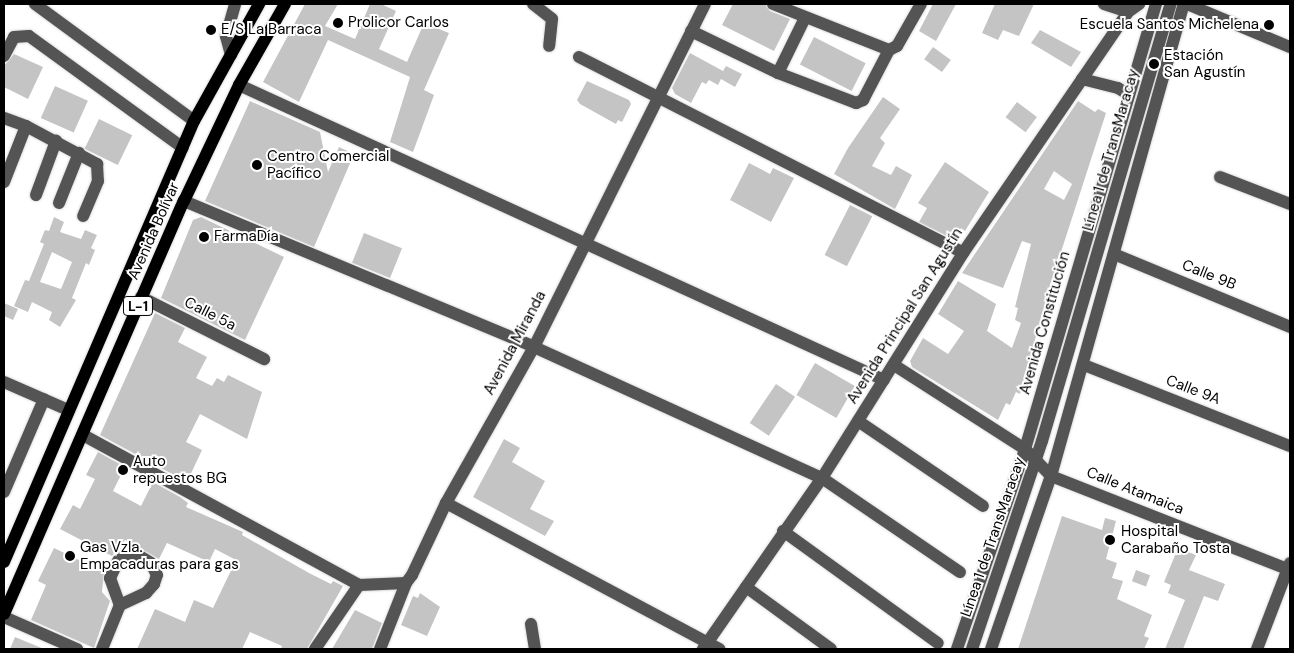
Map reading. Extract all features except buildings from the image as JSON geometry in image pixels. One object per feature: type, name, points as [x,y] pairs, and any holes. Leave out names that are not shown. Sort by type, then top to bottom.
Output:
[{"type":"main road","name":"Avenida Bolívar","points":[[4,616],[184,201],[239,85],[285,4]]},
{"type":"main road","name":"Avenida Bolívar","points":[[4,562],[194,121],[231,55],[255,5]]},
{"type":"street","points":[[35,4],[194,121]]},
{"type":"street","points":[[231,55],[226,36],[235,4]]},
{"type":"street","points":[[534,4],[552,19],[549,46]]},
{"type":"street","name":"Avenida Miranda","points":[[380,649],[406,583],[446,503],[534,347],[656,97],[705,4]]},
{"type":"street","points":[[773,4],[889,50]]},
{"type":"street","points":[[691,31],[778,73],[856,103],[863,100],[889,50],[897,46],[921,4]]},
{"type":"street","points":[[1104,4],[1128,12]]},
{"type":"street","name":"Avenida Principal San Agustín","points":[[706,645],[783,531],[822,478],[963,253],[1128,12],[1139,4]]},
{"type":"street","name":"Avenida Constitución","points":[[956,649],[1025,449],[1156,4]]},
{"type":"street","name":"Línea 1 de TransMaracay","points":[[972,649],[1036,460],[1171,4]]},
{"type":"street","points":[[991,649],[1050,476],[1084,365],[1185,4],[1289,44]]},
{"type":"street","points":[[778,73],[806,18]]},
{"type":"street","points":[[4,56],[14,37],[29,36],[183,148]]},
{"type":"street","points":[[579,58],[963,253]]},
{"type":"street","points":[[1082,79],[1118,88],[1129,95]]},
{"type":"street","points":[[239,85],[585,240],[884,380]]},
{"type":"street","points":[[4,118],[26,126],[97,164],[100,172],[83,216]]},
{"type":"street","points":[[4,182],[26,126]]},
{"type":"street","points":[[36,195],[56,141]]},
{"type":"street","points":[[59,202],[79,153]]},
{"type":"street","points":[[1220,177],[1290,204]]},
{"type":"street","points":[[184,201],[534,347],[822,478],[960,572]]},
{"type":"street","name":"Calle 9B","points":[[1114,254],[1290,327]]},
{"type":"street","name":"Calle 5a","points":[[141,298],[264,359]]},
{"type":"street","points":[[894,365],[1025,449],[1050,476]]},
{"type":"street","name":"Calle 9A","points":[[1084,365],[1290,446]]},
{"type":"street","points":[[4,382],[68,410]]},
{"type":"street","points":[[4,492],[44,399]]},
{"type":"street","points":[[858,422],[983,506]]},
{"type":"street","points":[[83,435],[359,585],[406,583]]},
{"type":"street","name":"Calle Atamaica","points":[[1050,476],[1289,567]]},
{"type":"street","points":[[446,503],[706,645],[719,649]]},
{"type":"street","points":[[783,531],[938,642]]},
{"type":"street","points":[[1257,649],[1289,567]]},
{"type":"street","points":[[316,649],[359,585]]},
{"type":"street","points":[[746,587],[831,649]]},
{"type":"street","points":[[102,649],[120,604]]},
{"type":"street","points":[[4,616],[77,649]]},
{"type":"street","points":[[531,624],[535,649]]},
{"type":"place","name":"Prolicor Carlos","points":[[338,23]]},
{"type":"place","name":"Escuela Santos Michelena","points":[[1269,25]]},
{"type":"place","name":"E/S La Barraca","points":[[211,30]]},
{"type":"place","name":"Estación San Agustín","points":[[1154,64]]},
{"type":"place","name":"Centro Comercial Pacífico","points":[[257,165]]},
{"type":"place","name":"FarmaDía","points":[[204,237]]},
{"type":"place","name":"Auto repuestos BG","points":[[123,470]]},
{"type":"place","name":"Hospital Carabaño Tosta","points":[[1110,540]]},
{"type":"place","name":"Gas Vzla. Empacaduras para gas","points":[[70,556]]}]
